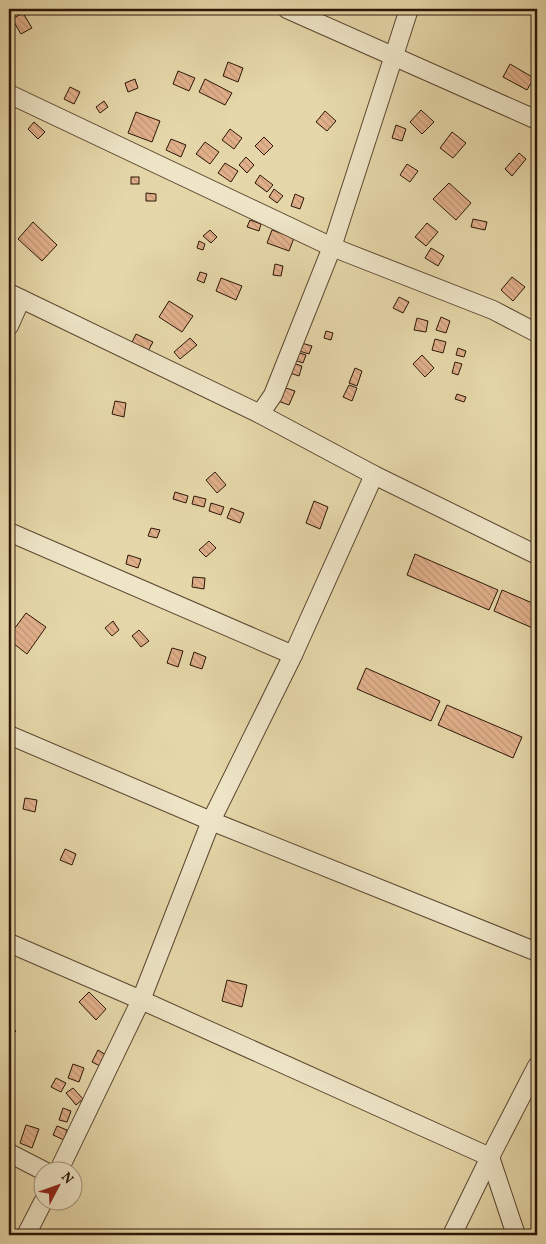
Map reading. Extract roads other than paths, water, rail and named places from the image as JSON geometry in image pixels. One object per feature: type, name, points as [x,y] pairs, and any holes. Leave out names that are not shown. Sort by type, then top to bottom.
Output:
[{"type":"street","points":[[287,9],[537,120]]},
{"type":"street","points":[[260,414],[273,395],[332,247],[408,9]]},
{"type":"street","points":[[9,94],[332,247],[493,310],[537,333]]},
{"type":"street","points":[[9,326],[15,296],[260,414],[374,475],[537,555]]},
{"type":"street","points":[[63,1162],[141,1000],[211,821],[293,655],[374,475]]},
{"type":"street","points":[[9,532],[293,655]]},
{"type":"street","points":[[9,735],[211,821],[537,952]]},
{"type":"street","points":[[9,943],[141,1000],[490,1157],[516,1235]]},
{"type":"street","points":[[452,1235],[537,1066]]},
{"type":"street","points":[[9,1153],[32,1165]]},
{"type":"street","points":[[26,1235],[38,1212]]}]
